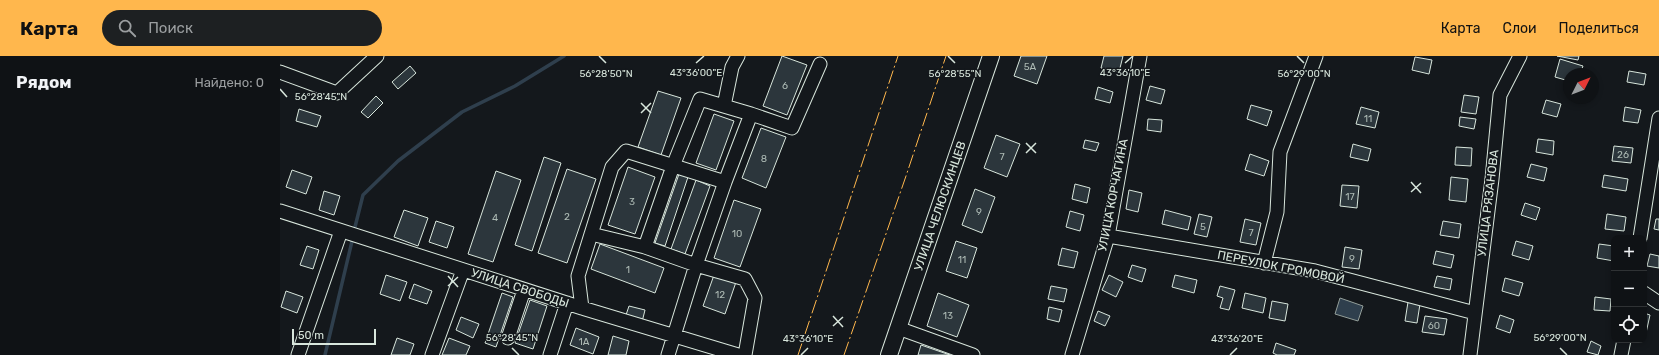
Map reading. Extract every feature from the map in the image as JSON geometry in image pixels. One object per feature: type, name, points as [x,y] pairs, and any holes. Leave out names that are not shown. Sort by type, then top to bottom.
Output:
[{"type":"main road","name":"УЛИЦА ЧЕЛЮСКИНЦЕВ","points":[[889,355],[991,56]]},
{"type":"street","points":[[280,72],[337,93],[377,56]]},
{"type":"street","points":[[724,106],[732,67],[738,56]]},
{"type":"street","name":"УЛИЦА КОРЧАГИНА","points":[[1072,355],[1108,236],[1140,56]]},
{"type":"street","points":[[1264,263],[1277,212],[1280,152],[1316,56]]},
{"type":"street","name":"УЛИЦА РЯЗАНОВА","points":[[1470,355],[1492,179],[1500,95],[1520,56]]},
{"type":"street","points":[[645,247],[700,98],[792,128],[820,64]]},
{"type":"street","points":[[668,355],[696,265],[751,114]]},
{"type":"street","points":[[1640,235],[1659,118]]},
{"type":"street","points":[[582,308],[578,276],[612,167],[626,151],[725,182]]},
{"type":"street","name":"УЛИЦА СВОБОДЫ","points":[[280,211],[524,290],[738,355]]},
{"type":"street","points":[[298,355],[341,231]]},
{"type":"street","points":[[591,234],[645,247],[696,265],[745,279],[755,298],[745,355]]},
{"type":"street","name":"ПЕРЕУЛОК ГРОМОВОЙ","points":[[1108,236],[1315,271],[1475,313]]},
{"type":"street","points":[[432,355],[462,270]]},
{"type":"street","points":[[508,338],[524,290]]},
{"type":"street","points":[[1647,295],[1659,303]]},
{"type":"street","points":[[550,355],[567,303]]},
{"type":"street","points":[[898,328],[973,355]]},
{"type":"street","points":[[1621,355],[1623,343]]},
{"type":"water","points":[[1340,298],[1363,306],[1358,321],[1335,314]]},
{"type":"building","points":[[782,56],[807,65],[787,115],[763,106]]},
{"type":"building","points":[[1021,56],[1047,56],[1037,84],[1014,76]]},
{"type":"building","points":[[1104,56],[1123,56],[1119,72],[1101,68]]},
{"type":"building","points":[[1557,56],[1579,56],[1578,60]]},
{"type":"building","points":[[1415,57],[1432,60],[1429,74],[1412,70]]},
{"type":"building","points":[[1560,59],[1583,66],[1582,68],[1563,68],[1563,79],[1555,77]]},
{"type":"building","points":[[410,66],[416,73],[398,89],[392,82]]},
{"type":"building","points":[[1629,71],[1646,74],[1644,85],[1627,82]]},
{"type":"building","points":[[1150,86],[1165,90],[1161,104],[1146,100]]},
{"type":"building","points":[[1098,87],[1113,92],[1110,103],[1095,99]]},
{"type":"building","points":[[658,91],[681,98],[661,155],[638,147]]},
{"type":"building","points":[[1464,95],[1479,97],[1476,114],[1461,112]]},
{"type":"building","points":[[376,96],[383,103],[368,118],[361,112]]},
{"type":"building","points":[[1546,100],[1561,104],[1557,117],[1542,113]]},
{"type":"building","points":[[1251,105],[1272,111],[1267,126],[1247,119]]},
{"type":"building","points":[[1361,107],[1379,112],[1375,128],[1356,124]]},
{"type":"building","points":[[1625,107],[1641,110],[1638,123],[1623,121]]},
{"type":"building","points":[[299,109],[321,116],[317,127],[296,121]]},
{"type":"building","points":[[714,114],[734,121],[716,170],[696,163]]},
{"type":"building","points":[[1460,117],[1476,119],[1474,129],[1459,126]]},
{"type":"building","points":[[1148,119],[1162,120],[1161,132],[1147,130]]},
{"type":"building","points":[[761,128],[786,137],[766,188],[742,178]]},
{"type":"building","points":[[996,135],[1020,144],[1007,177],[984,168]]},
{"type":"building","points":[[1538,139],[1554,141],[1553,155],[1536,152]]},
{"type":"building","points":[[1085,140],[1099,143],[1096,151],[1083,148]]},
{"type":"building","points":[[1353,144],[1371,149],[1368,161],[1350,157]]},
{"type":"building","points":[[1614,146],[1633,148],[1631,163],[1612,161]]},
{"type":"building","points":[[1456,147],[1472,148],[1471,166],[1455,165]]},
{"type":"building","points":[[1250,154],[1269,161],[1264,176],[1245,170]]},
{"type":"building","points":[[544,157],[561,163],[532,251],[515,245]]},
{"type":"building","points":[[1531,164],[1547,168],[1544,181],[1527,177]]},
{"type":"building","points":[[628,167],[655,177],[635,234],[608,225]]},
{"type":"building","points":[[567,169],[596,179],[567,263],[538,253]]},
{"type":"building","points":[[292,170],[312,177],[306,194],[286,187]]},
{"type":"building","points":[[496,171],[521,180],[493,262],[468,254]]},
{"type":"building","points":[[679,174],[688,177],[665,246],[655,243]]},
{"type":"building","points":[[1604,175],[1628,179],[1626,191],[1602,187]]},
{"type":"building","points":[[1451,177],[1468,179],[1466,202],[1449,200]]},
{"type":"building","points":[[696,180],[710,186],[685,254],[671,249]]},
{"type":"building","points":[[1075,184],[1090,188],[1087,203],[1072,199]]},
{"type":"building","points":[[1342,185],[1359,186],[1357,208],[1340,206]]},
{"type":"building","points":[[975,189],[995,197],[982,233],[962,225]]},
{"type":"building","points":[[1129,190],[1142,193],[1138,212],[1126,209]]},
{"type":"building","points":[[324,191],[340,196],[334,215],[319,210]]},
{"type":"building","points":[[734,200],[761,209],[740,267],[714,258]]},
{"type":"building","points":[[1525,203],[1540,208],[1536,220],[1521,215]]},
{"type":"building","points":[[404,210],[428,218],[418,246],[394,237]]},
{"type":"building","points":[[1165,210],[1191,217],[1188,230],[1162,224]]},
{"type":"building","points":[[1070,211],[1084,215],[1080,231],[1066,227]]},
{"type":"building","points":[[1199,214],[1212,217],[1207,237],[1194,234]]},
{"type":"building","points":[[1607,214],[1626,217],[1624,231],[1605,229]]},
{"type":"building","points":[[1245,219],[1261,223],[1256,245],[1240,242]]},
{"type":"building","points":[[1656,219],[1659,219],[1659,230],[1654,229]]},
{"type":"building","points":[[436,221],[454,227],[447,248],[429,242]]},
{"type":"building","points":[[1443,221],[1461,224],[1459,238],[1440,235]]},
{"type":"building","points":[[956,241],[977,248],[967,278],[946,271]]},
{"type":"building","points":[[1516,241],[1533,246],[1529,260],[1512,255]]},
{"type":"building","points":[[600,244],[664,268],[655,293],[591,269]]},
{"type":"building","points":[[1599,244],[1611,246],[1611,260],[1597,258]]},
{"type":"building","points":[[307,246],[319,250],[313,269],[300,265]]},
{"type":"building","points":[[1345,247],[1362,250],[1359,269],[1342,267]]},
{"type":"building","points":[[1062,248],[1078,252],[1074,268],[1058,265]]},
{"type":"building","points":[[1436,251],[1454,255],[1451,268],[1433,264]]},
{"type":"building","points":[[1650,254],[1659,256],[1659,268],[1647,266]]},
{"type":"building","points":[[1132,265],[1146,269],[1142,282],[1128,277]]},
{"type":"building","points":[[386,275],[407,282],[400,301],[380,294]]},
{"type":"building","points":[[714,275],[736,282],[725,314],[703,306]]},
{"type":"building","points":[[1109,275],[1123,282],[1116,297],[1102,290]]},
{"type":"building","points":[[1175,275],[1197,280],[1194,293],[1172,287]]},
{"type":"building","points":[[1437,276],[1452,279],[1450,290],[1434,287]]},
{"type":"building","points":[[1505,278],[1523,283],[1519,296],[1502,291]]},
{"type":"building","points":[[414,284],[432,291],[427,304],[409,298]]},
{"type":"building","points":[[1051,286],[1067,289],[1064,302],[1048,299]]},
{"type":"building","points":[[1220,286],[1235,290],[1229,310],[1220,308],[1223,298],[1217,296]]},
{"type":"building","points":[[286,291],[303,297],[297,313],[281,307]]},
{"type":"building","points":[[502,293],[513,297],[496,347],[485,343]]},
{"type":"building","points":[[938,293],[969,305],[957,337],[927,326]]},
{"type":"building","points":[[1245,293],[1266,298],[1263,313],[1242,308]]},
{"type":"building","points":[[1595,297],[1611,299],[1610,311],[1594,310]]},
{"type":"building","points":[[530,300],[547,306],[533,349],[515,343]]},
{"type":"building","points":[[1272,301],[1288,304],[1285,321],[1269,318]]},
{"type":"building","points":[[1408,302],[1420,304],[1417,323],[1405,321]]},
{"type":"building","points":[[629,306],[645,310],[642,322],[625,318]]},
{"type":"building","points":[[1049,307],[1062,310],[1059,322],[1047,319]]},
{"type":"building","points":[[1098,311],[1110,316],[1105,326],[1094,321]]},
{"type":"building","points":[[1647,314],[1650,315],[1647,328]]},
{"type":"building","points":[[1500,315],[1514,320],[1510,333],[1496,328]]},
{"type":"building","points":[[1425,316],[1447,319],[1444,335],[1422,332]]},
{"type":"building","points":[[461,317],[479,324],[473,338],[456,330]]},
{"type":"building","points":[[576,328],[599,337],[593,354],[570,345]]},
{"type":"building","points":[[613,336],[629,341],[626,355],[608,355]]},
{"type":"building","points":[[397,338],[414,344],[410,355],[391,355]]},
{"type":"building","points":[[449,338],[470,346],[466,355],[442,355]]},
{"type":"building","points":[[1591,341],[1601,346],[1598,355],[1587,352]]},
{"type":"building","points":[[1276,343],[1296,350],[1294,355],[1277,355],[1273,353]]},
{"type":"building","points":[[921,345],[950,355],[918,355]]},
{"type":"waterway","points":[[354,231],[363,195],[398,161],[462,112],[515,86],[564,56]]},
{"type":"waterway","points":[[325,355],[353,237]]},
{"type":"power","points":[[798,355],[898,56]]},
{"type":"power","points":[[844,355],[946,56]]}]
